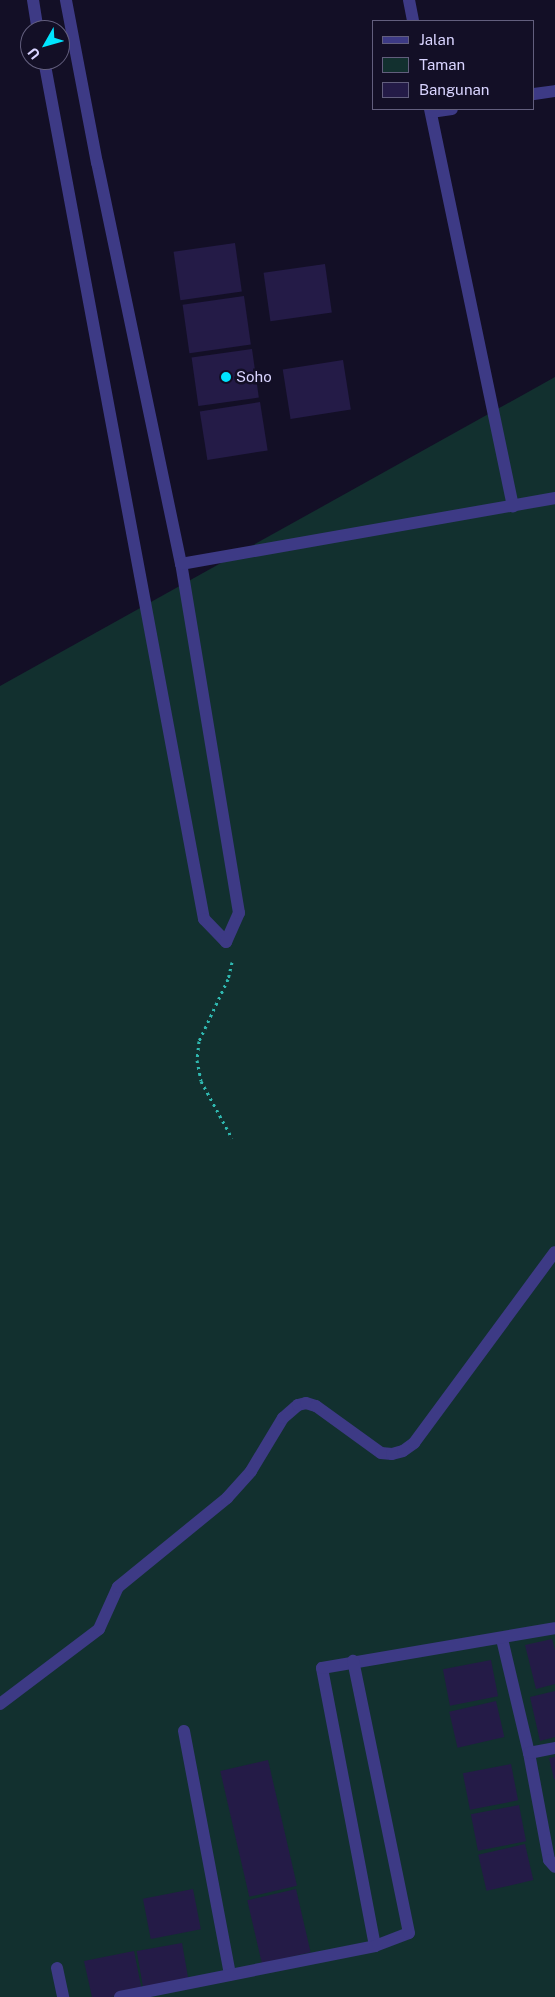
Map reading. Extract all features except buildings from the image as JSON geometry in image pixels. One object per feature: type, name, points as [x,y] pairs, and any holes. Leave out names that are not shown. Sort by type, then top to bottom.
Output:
[{"type":"street","points":[[33,0],[36,20]]},
{"type":"street","points":[[46,70],[204,919],[226,942],[239,913],[181,564],[97,163],[66,0]]},
{"type":"street","points":[[409,0],[413,20]]},
{"type":"street","points":[[535,94],[555,91]]},
{"type":"street","points":[[431,111],[513,506]]},
{"type":"street","points":[[181,564],[555,498]]},
{"type":"street","points":[[0,1704],[99,1629],[118,1587],[226,1498],[251,1471],[283,1418],[298,1406],[306,1403],[316,1406],[381,1453],[392,1454],[403,1451],[414,1443],[555,1252]]},
{"type":"street","points":[[374,1946],[322,1668],[353,1661],[502,1639],[555,1628]]},
{"type":"street","points":[[502,1639],[529,1753],[549,1860],[555,1867]]},
{"type":"street","points":[[120,1997],[374,1946],[409,1934],[353,1661]]},
{"type":"street","points":[[184,1731],[230,1975]]},
{"type":"street","points":[[529,1753],[555,1748]]},
{"type":"street","points":[[57,1968],[62,1997]]},
{"type":"path","points":[[226,942],[232,960],[231,970],[199,1041],[198,1060],[201,1080],[232,1138]]},
{"type":"green space","points":[[555,377],[555,1997],[0,1997],[0,686]]},
{"type":"place","name":"Soho","points":[[226,377]]}]
